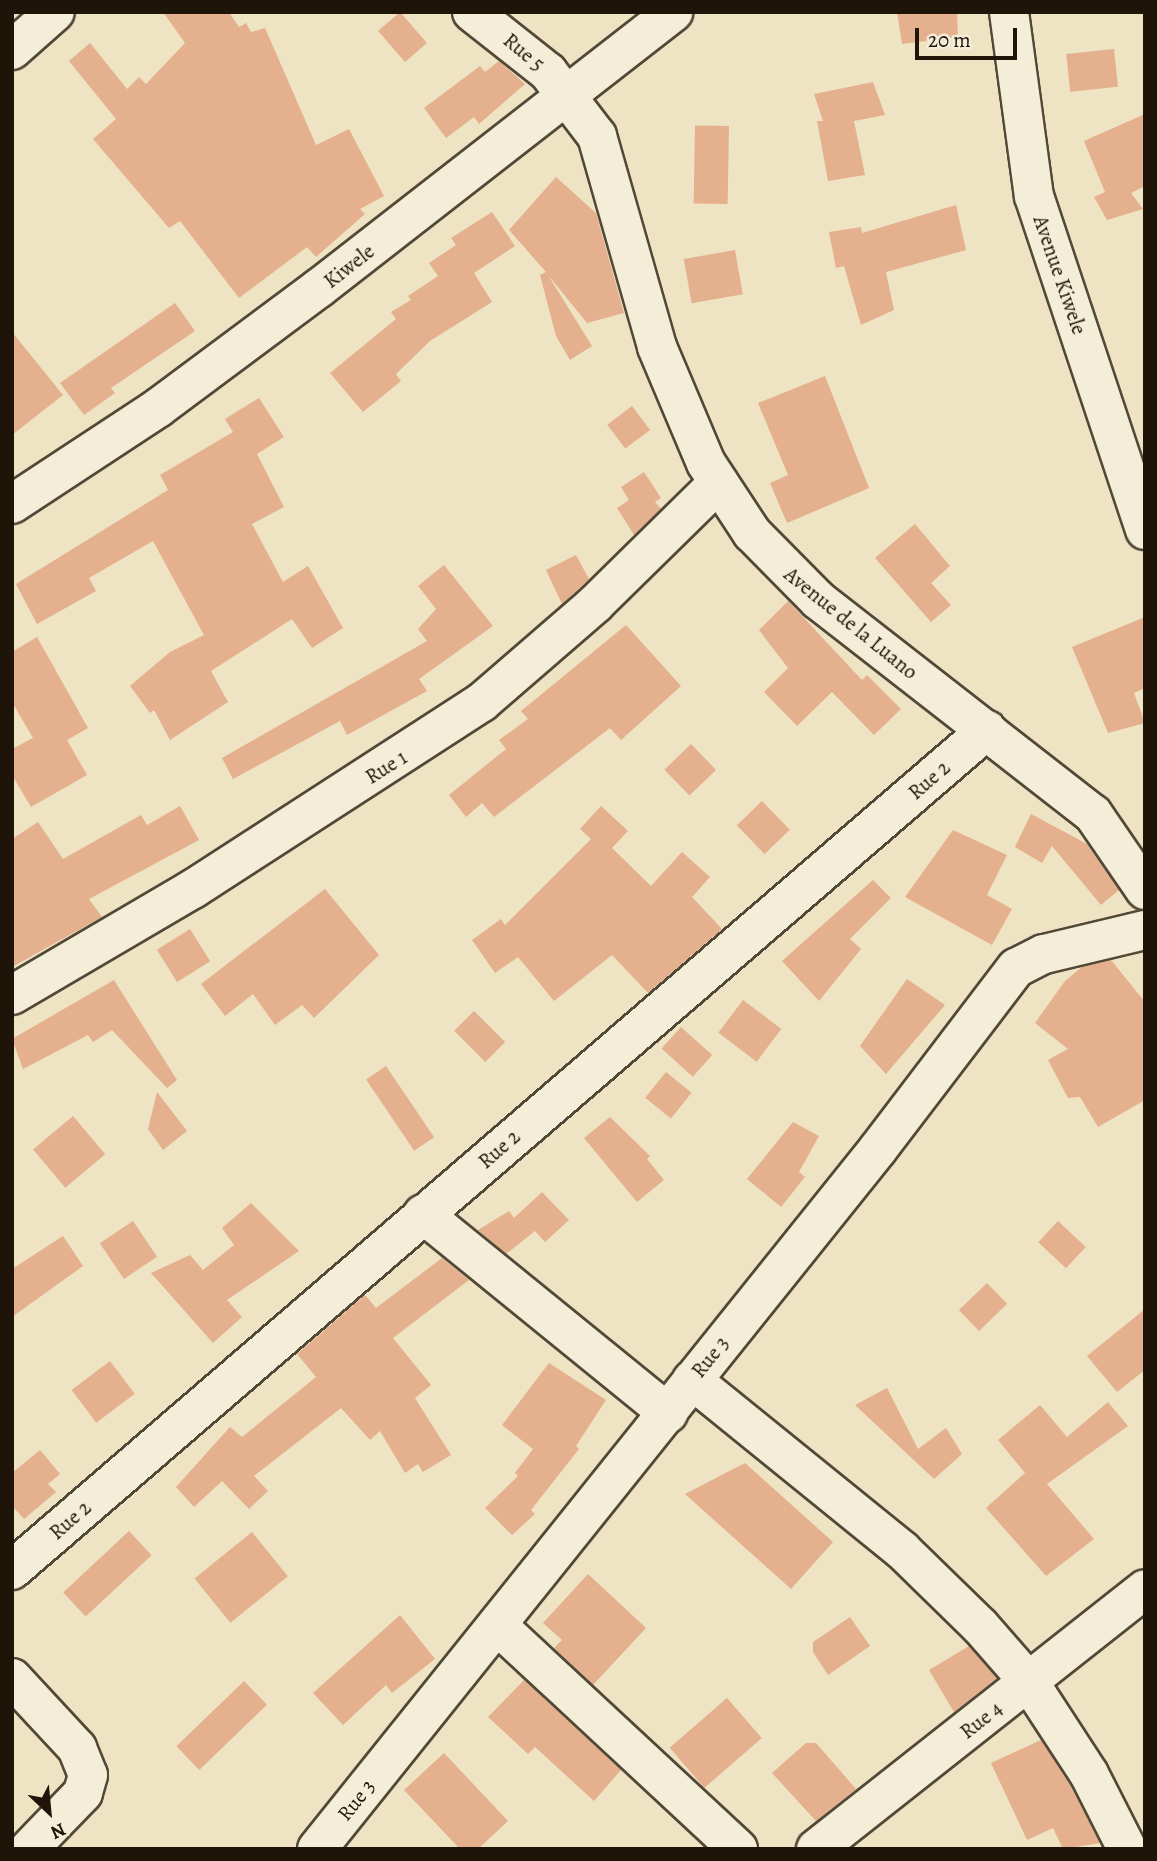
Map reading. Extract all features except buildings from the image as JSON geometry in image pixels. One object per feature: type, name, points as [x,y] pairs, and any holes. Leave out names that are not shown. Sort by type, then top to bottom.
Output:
[{"type":"street","points":[[12,50],[55,12]]},
{"type":"street","name":"Rue 5","points":[[472,12],[532,56],[571,97]]},
{"type":"street","name":"Kiwele","points":[[12,503],[169,400],[571,97],[673,12]]},
{"type":"street","name":"Avenue Kiwele","points":[[1009,12],[1034,196],[1145,530]]},
{"type":"street","name":"Avenue de la Luano","points":[[571,97],[606,155],[640,299],[718,483],[752,533],[818,600],[1093,814],[1145,890]]},
{"type":"street","name":"Rue 1","points":[[12,995],[193,889],[482,702],[595,604],[718,483]]},
{"type":"street","name":"Rue 2","points":[[12,1570],[987,730]]},
{"type":"street","name":"Rue 3","points":[[317,1849],[667,1413],[1016,968],[1044,954],[1145,930]]},
{"type":"street","points":[[423,1214],[667,1413]]},
{"type":"street","points":[[692,1380],[902,1550],[1029,1682],[1089,1774],[1127,1849]]},
{"type":"street","name":"Rue 4","points":[[816,1849],[1145,1589]]},
{"type":"street","points":[[497,1625],[738,1849]]},
{"type":"street","points":[[12,1678],[86,1764],[86,1785],[75,1803],[29,1849]]}]
